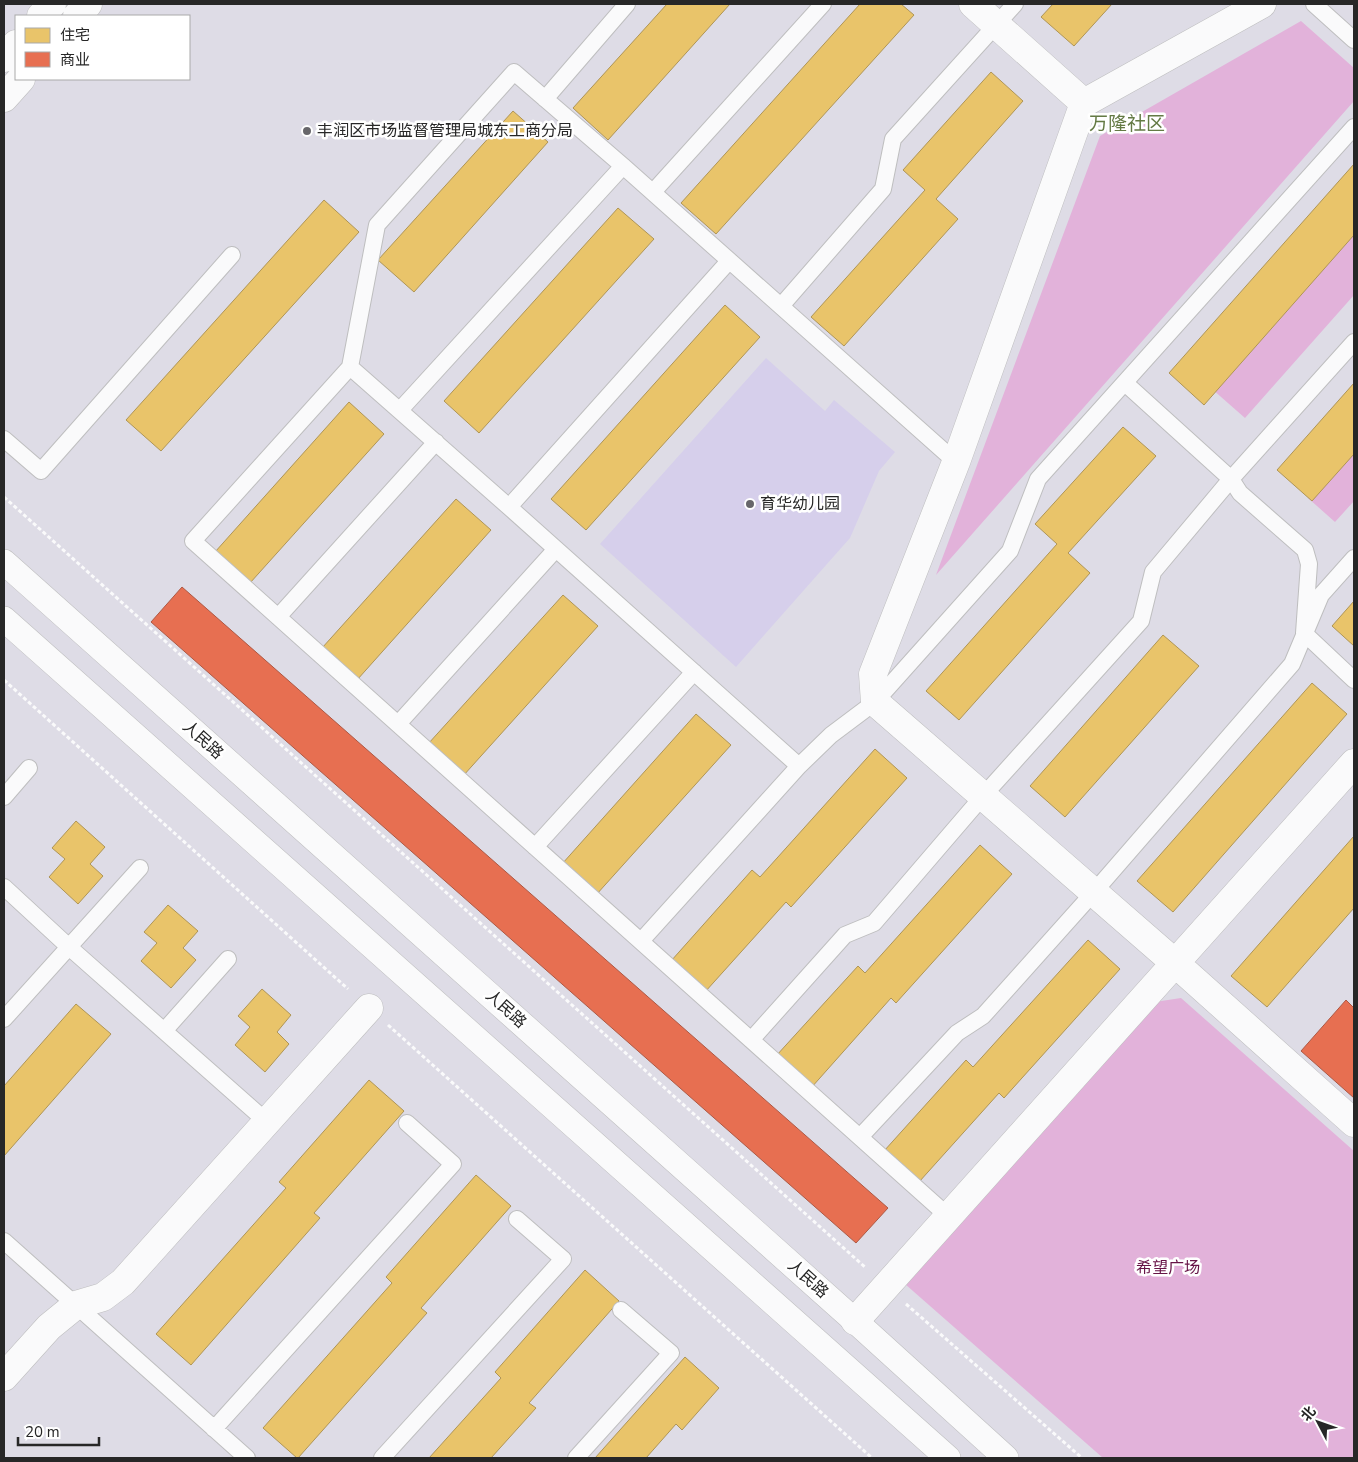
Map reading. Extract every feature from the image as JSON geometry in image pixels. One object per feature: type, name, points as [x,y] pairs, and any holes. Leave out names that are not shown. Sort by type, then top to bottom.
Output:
[{"type":"street","points":[[42,15],[52,4]]},
{"type":"street","points":[[78,15],[88,4]]},
{"type":"street","points":[[973,4],[1084,103]]},
{"type":"street","points":[[1262,4],[1084,103],[956,462],[873,674],[875,702],[1176,963],[1354,1123]]},
{"type":"street","points":[[4,58],[15,45]]},
{"type":"street","points":[[4,98],[20,80]]},
{"type":"street","name":"人民路","points":[[4,562],[1006,1458]]},
{"type":"street","points":[[4,619],[948,1458]]},
{"type":"street","points":[[855,1321],[1354,763]]},
{"type":"street","points":[[4,1378],[50,1327],[76,1305],[103,1297],[123,1282],[369,1008]]},
{"type":"lane","points":[[545,99],[627,4]]},
{"type":"lane","points":[[652,192],[822,4]]},
{"type":"lane","points":[[781,306],[883,189],[893,139],[1015,4]]},
{"type":"lane","points":[[1314,4],[1354,40]]},
{"type":"lane","points":[[948,1217],[193,541],[350,367],[377,225],[514,72],[623,166],[956,462]]},
{"type":"lane","points":[[641,941],[799,766],[831,735],[875,702],[1010,551],[1038,479],[1354,127]]},
{"type":"lane","points":[[400,410],[623,166]]},
{"type":"lane","points":[[4,439],[41,471],[232,255]]},
{"type":"lane","points":[[510,507],[730,261]]},
{"type":"lane","points":[[752,1040],[845,935],[874,922],[983,796],[1141,621],[1153,572],[1231,479],[1354,342]]},
{"type":"lane","points":[[350,367],[510,507],[799,766]]},
{"type":"lane","points":[[1125,383],[1231,479],[1240,493],[1305,550],[1309,564],[1304,633]]},
{"type":"lane","points":[[278,617],[436,442]]},
{"type":"lane","points":[[398,724],[556,549]]},
{"type":"lane","points":[[860,1138],[957,1032],[983,1016],[1094,892],[1292,664],[1321,595],[1354,558]]},
{"type":"lane","points":[[1304,633],[1354,680]]},
{"type":"lane","points":[[535,847],[694,672]]},
{"type":"lane","points":[[4,797],[29,768]]},
{"type":"lane","points":[[4,1019],[140,868]]},
{"type":"lane","points":[[4,887],[69,947],[268,1122]]},
{"type":"lane","points":[[164,1031],[228,959]]},
{"type":"lane","points":[[214,1429],[453,1164],[407,1123]]},
{"type":"lane","points":[[382,1458],[563,1259],[518,1219]]},
{"type":"lane","points":[[4,1241],[247,1458]]},
{"type":"lane","points":[[576,1458],[671,1353],[621,1310]]},
{"type":"path","points":[[4,497],[886,1286],[1082,1458]]},
{"type":"path","points":[[4,680],[872,1458]]},
{"type":"shaded area","name":"育华幼儿园","points":[[766,358],[825,411],[834,400],[895,452],[879,471],[850,538],[736,667],[600,544]]},
{"type":"green space","points":[[1301,21],[1354,68],[1354,101],[936,575],[1100,136]]},
{"type":"green space","points":[[1354,230],[1354,295],[1245,418],[1212,389]]},
{"type":"green space","points":[[1354,447],[1354,501],[1335,522],[1308,498]]},
{"type":"green space","name":"希望广场","points":[[1181,998],[1354,1151],[1354,1458],[1103,1458],[905,1284],[1155,1002]]},
{"type":"building: 住宅","points":[[667,4],[730,4],[608,140],[573,108]]},
{"type":"building: 住宅","points":[[860,4],[901,4],[914,15],[716,234],[681,203]]},
{"type":"building: 住宅","points":[[1053,4],[1112,4],[1074,46],[1041,17]]},
{"type":"building: 住宅","points":[[991,72],[1023,101],[936,199],[958,219],[844,346],[811,317],[925,190],[903,170]]},
{"type":"building: 住宅","points":[[513,111],[548,142],[414,292],[378,260]]},
{"type":"building: 住宅","points":[[1354,164],[1354,235],[1204,405],[1169,373]]},
{"type":"building: 住宅","points":[[324,200],[359,232],[161,451],[126,420]]},
{"type":"building: 住宅","points":[[618,208],[654,239],[479,433],[444,401]]},
{"type":"building: 住宅","points":[[725,305],[760,337],[586,530],[551,499]]},
{"type":"building: 住宅","points":[[1354,383],[1354,454],[1312,501],[1277,470]]},
{"type":"building: 住宅","points":[[349,402],[384,434],[250,583],[215,552]]},
{"type":"building: 住宅","points":[[1123,427],[1156,456],[1068,553],[1090,573],[959,720],[926,691],[1057,544],[1035,524]]},
{"type":"building: 住宅","points":[[456,499],[491,530],[357,680],[322,648]]},
{"type":"building: 住宅","points":[[563,595],[598,626],[463,776],[428,744]]},
{"type":"building: 住宅","points":[[1354,601],[1354,646],[1332,626]]},
{"type":"building: 住宅","points":[[1163,635],[1199,666],[1065,817],[1030,786]]},
{"type":"building: 住宅","points":[[1312,683],[1347,714],[1173,912],[1137,881]]},
{"type":"building: 住宅","points":[[696,714],[731,745],[596,895],[562,864]]},
{"type":"building: 住宅","points":[[875,749],[907,778],[791,907],[786,902],[705,992],[671,961],[752,870],[760,877]]},
{"type":"building: 住宅","points":[[76,821],[105,847],[90,864],[103,876],[78,904],[49,877],[65,859],[52,848]]},
{"type":"building: 住宅","points":[[1354,836],[1354,908],[1267,1007],[1231,976]]},
{"type":"building: 住宅","points":[[980,845],[1012,874],[896,1003],[891,998],[811,1088],[776,1056],[858,966],[865,973]]},
{"type":"building: 住宅","points":[[168,905],[198,931],[183,948],[196,960],[171,988],[141,961],[157,943],[144,932]]},
{"type":"building: 住宅","points":[[1088,940],[1120,969],[1004,1098],[999,1093],[919,1182],[884,1151],[966,1060],[973,1067]]},
{"type":"building: 住宅","points":[[262,989],[291,1015],[277,1032],[289,1044],[265,1072],[235,1045],[250,1027],[238,1016]]},
{"type":"building: 住宅","points":[[76,1004],[111,1034],[4,1156],[4,1086]]},
{"type":"building: 住宅","points":[[369,1080],[404,1111],[314,1213],[320,1218],[191,1365],[156,1334],[286,1188],[279,1182]]},
{"type":"building: 住宅","points":[[476,1175],[511,1206],[421,1308],[427,1313],[297,1458],[263,1428],[392,1283],[386,1277]]},
{"type":"building: 住宅","points":[[585,1270],[619,1301],[529,1403],[536,1408],[491,1458],[429,1458],[501,1378],[495,1372]]},
{"type":"building: 住宅","points":[[685,1357],[719,1388],[682,1430],[676,1424],[646,1458],[595,1458]]},
{"type":"building: 商业","points":[[182,587],[888,1208],[856,1243],[151,622]]},
{"type":"building: 商业","points":[[1346,1000],[1354,1008],[1354,1098],[1301,1051]]},
{"type":"place","name":"丰润区市场监督管理局城东工商分局","points":[[307,131]]},
{"type":"place","name":"育华幼儿园","points":[[750,504]]},
{"type":"district","name":"万隆社区","points":[[1127,124]]}]
